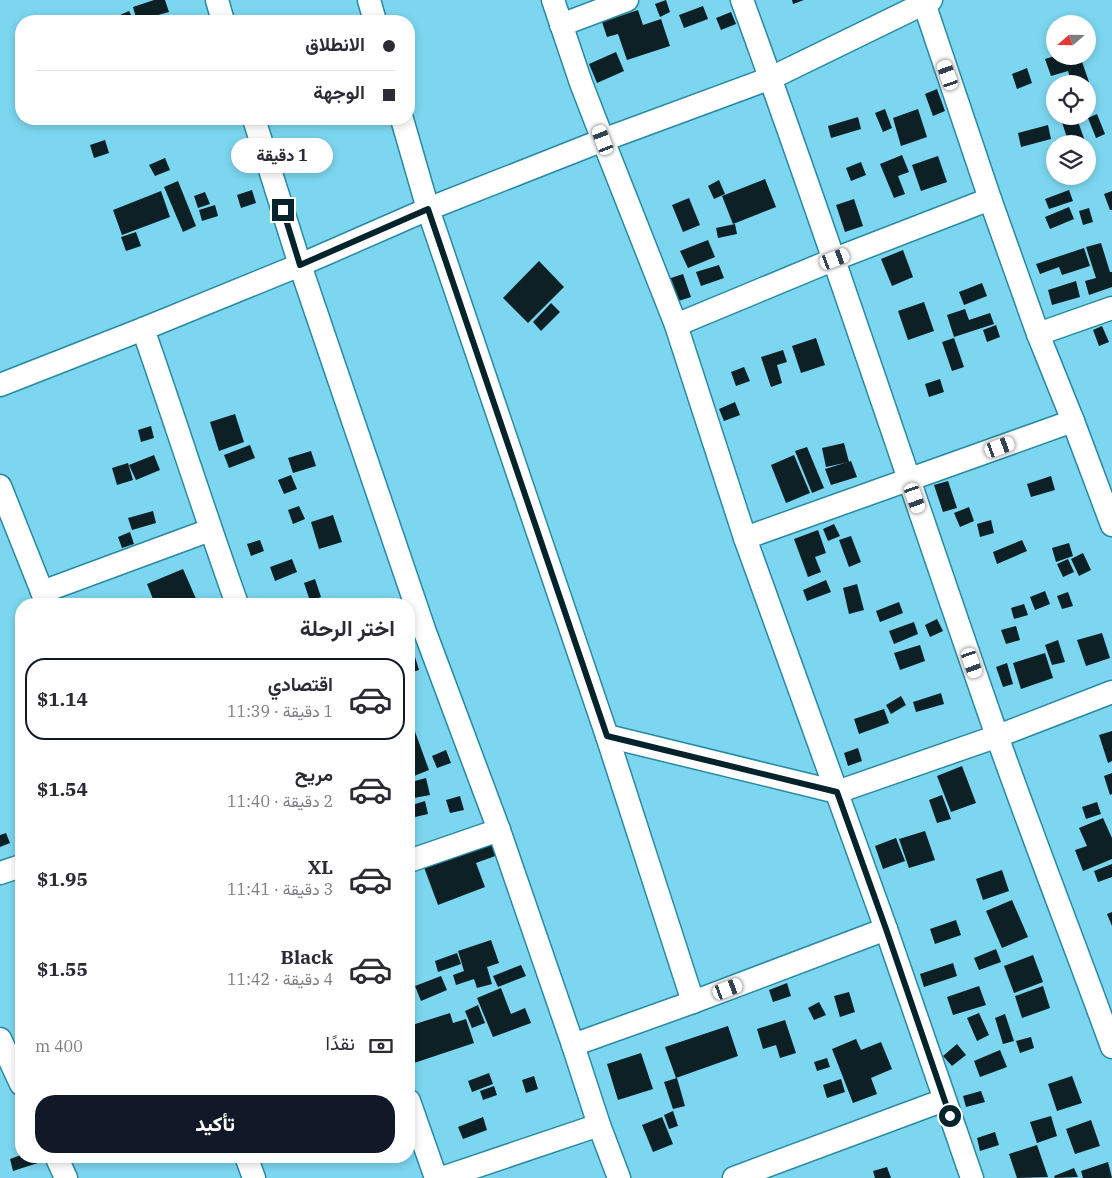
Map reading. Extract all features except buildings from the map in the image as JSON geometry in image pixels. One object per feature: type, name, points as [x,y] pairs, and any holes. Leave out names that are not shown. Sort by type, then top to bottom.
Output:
[{"type":"street","points":[[217,0],[221,15]]},
{"type":"street","points":[[369,0],[373,15]]},
{"type":"street","points":[[553,0],[581,83],[676,325],[745,538],[886,929],[972,1178]]},
{"type":"street","points":[[561,24],[627,0]]},
{"type":"street","points":[[742,0],[835,259],[998,736],[1112,1047]]},
{"type":"street","points":[[0,385],[300,265],[428,209],[603,140],[771,78],[926,1],[990,199],[1038,334],[1112,525]]},
{"type":"street","points":[[256,125],[406,598]]},
{"type":"street","points":[[404,125],[428,209],[607,736],[693,1002]]},
{"type":"street","points":[[676,325],[835,259],[990,199]]},
{"type":"street","points":[[1038,334],[1112,308]]},
{"type":"street","points":[[143,329],[210,530],[235,598]]},
{"type":"street","points":[[745,538],[1073,421]]},
{"type":"street","points":[[0,486],[44,598],[210,530]]},
{"type":"street","points":[[417,633],[499,830],[599,1125],[619,1178]]},
{"type":"street","points":[[607,736],[837,792],[998,736],[1112,692]]},
{"type":"street","points":[[415,859],[499,830]]},
{"type":"street","points":[[0,873],[15,868]]},
{"type":"street","points":[[573,1045],[886,929]]},
{"type":"street","points":[[0,1039],[15,1071]]},
{"type":"street","points":[[734,1178],[944,1100]]},
{"type":"street","points":[[415,1118],[436,1178]]},
{"type":"street","points":[[442,1178],[599,1125]]},
{"type":"street","points":[[59,1163],[66,1178]]},
{"type":"street","points":[[249,1163],[254,1178]]},
{"type":"route","points":[[283,210],[300,265],[428,209],[607,736],[837,792],[950,1116]]}]
